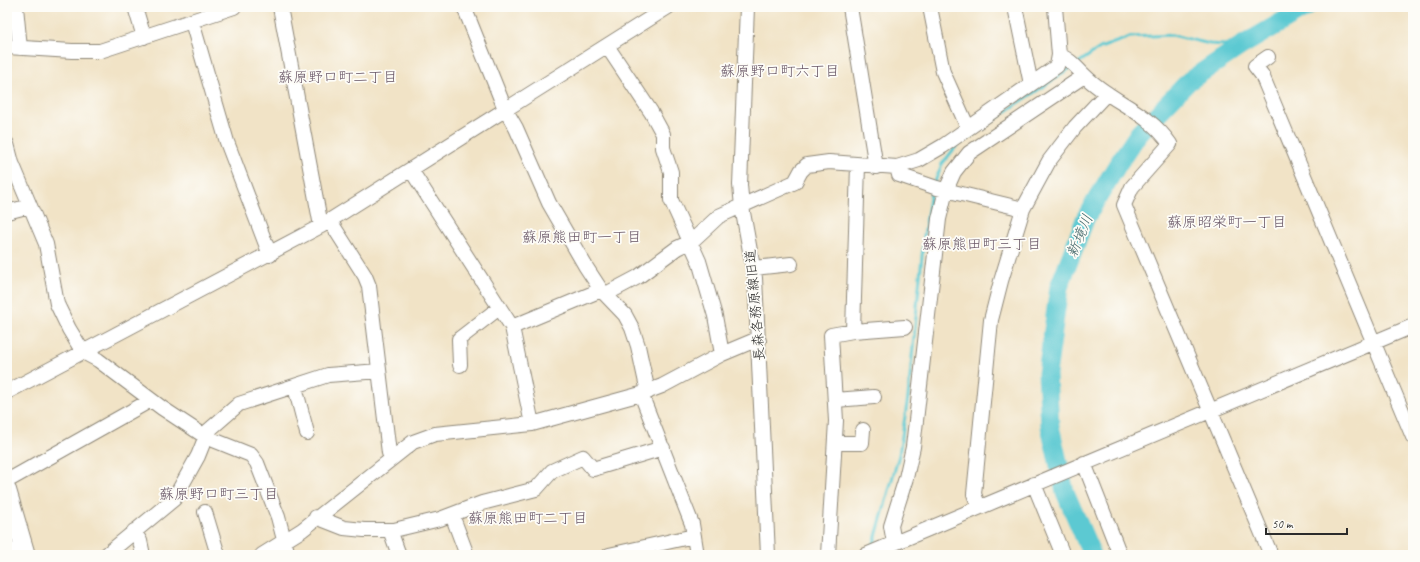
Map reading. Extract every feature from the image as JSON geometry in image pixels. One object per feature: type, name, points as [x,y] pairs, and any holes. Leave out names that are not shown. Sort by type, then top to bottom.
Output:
[{"type":"main road","points":[[7,490],[26,555]]},
{"type":"main road","points":[[7,550],[8,555]]},
{"type":"street","points":[[16,7],[13,47],[72,51],[100,50],[192,22],[234,7]]},
{"type":"street","points":[[136,7],[144,37]]},
{"type":"street","points":[[280,7],[325,224],[365,276],[369,286],[389,453],[392,457]]},
{"type":"street","points":[[464,7],[505,109],[516,128],[549,203],[586,268],[603,292],[625,315],[632,328],[638,346],[644,393],[692,524],[697,555]]},
{"type":"street","points":[[7,392],[270,255],[325,224],[607,46],[652,11],[668,7]]},
{"type":"street","name":"長森各務原線旧道","points":[[747,7],[740,185],[742,207],[754,268],[759,341],[768,555]]},
{"type":"street","points":[[850,7],[876,166]]},
{"type":"street","points":[[930,7],[942,72],[968,128]]},
{"type":"street","points":[[1015,7],[1031,84]]},
{"type":"street","points":[[1055,7],[1065,57],[1107,93],[1138,112],[1170,144],[1132,187],[1124,205],[1271,555]]},
{"type":"street","points":[[192,22],[228,142],[270,255]]},
{"type":"street","points":[[607,46],[651,112],[662,134],[663,148],[671,172],[671,200],[692,241],[699,260],[715,316],[722,354]]},
{"type":"street","points":[[512,327],[638,277],[677,248],[692,241],[719,216],[795,182],[807,165],[829,162],[896,167],[919,160],[942,146],[1057,66],[1065,57]]},
{"type":"street","points":[[1268,57],[1255,66],[1262,75],[1413,437]]},
{"type":"street","points":[[936,188],[954,172],[969,153],[1082,73]]},
{"type":"street","points":[[979,507],[974,494],[991,320],[1001,280],[1023,208],[1054,156],[1075,127],[1107,93]]},
{"type":"street","points":[[7,144],[12,164],[46,244],[57,304],[69,329],[83,352],[98,360],[151,400],[206,437],[251,455],[257,463],[286,540],[288,555]]},
{"type":"street","points":[[853,332],[858,165]]},
{"type":"street","points":[[896,167],[899,175],[936,188],[1023,208]]},
{"type":"street","points":[[411,170],[512,327],[532,424]]},
{"type":"street","points":[[880,550],[891,526],[906,478],[913,447],[938,219],[936,188]]},
{"type":"street","points":[[7,212],[30,206]]},
{"type":"street","points":[[754,268],[791,264]]},
{"type":"street","points":[[460,365],[459,339],[500,308]]},
{"type":"street","points":[[880,550],[1080,464],[1413,326]]},
{"type":"street","points":[[828,555],[835,443],[835,400],[831,335],[905,327]]},
{"type":"street","points":[[262,555],[302,530],[316,517],[413,442],[435,434],[532,424],[644,393],[662,386],[722,354],[753,341],[759,341]]},
{"type":"street","points":[[106,555],[174,499],[198,456],[208,431],[239,404],[328,375],[379,371]]},
{"type":"street","points":[[294,387],[307,433]]},
{"type":"street","points":[[835,400],[874,397]]},
{"type":"street","points":[[7,481],[151,400]]},
{"type":"street","points":[[835,443],[862,443],[863,430]]},
{"type":"street","points":[[316,517],[344,528],[390,530],[440,519],[482,503],[536,489],[552,471],[583,457],[593,468],[663,448]]},
{"type":"street","points":[[1080,464],[1120,555]]},
{"type":"street","points":[[1038,482],[1063,555]]},
{"type":"street","points":[[204,512],[218,555]]},
{"type":"street","points":[[452,515],[467,555]]},
{"type":"street","points":[[390,530],[399,555]]},
{"type":"street","points":[[134,531],[140,541],[143,555]]},
{"type":"street","points":[[609,555],[694,536]]},
{"type":"waterway","name":"新境川","points":[[1092,555],[1065,492],[1050,426],[1047,374],[1059,287],[1086,217],[1118,164],[1139,133],[1189,81],[1241,46],[1307,7]]},
{"type":"waterway","points":[[1078,63],[1100,48],[1130,37],[1172,35],[1210,44],[1241,46]]},
{"type":"waterway","points":[[934,184],[942,164],[958,144],[1072,67]]},
{"type":"waterway","points":[[873,547],[899,455],[908,397],[924,236],[931,191]]},
{"type":"district","name":"蘇原野口町六丁目","points":[[780,71]]},
{"type":"district","name":"蘇原野口町二丁目","points":[[338,77]]},
{"type":"district","name":"蘇原昭栄町一丁目","points":[[1227,222]]},
{"type":"district","name":"蘇原熊田町一丁目","points":[[582,237]]},
{"type":"district","name":"蘇原熊田町三丁目","points":[[982,244]]},
{"type":"district","name":"蘇原野口町三丁目","points":[[219,494]]},
{"type":"district","name":"蘇原熊田町二丁目","points":[[528,518]]}]
